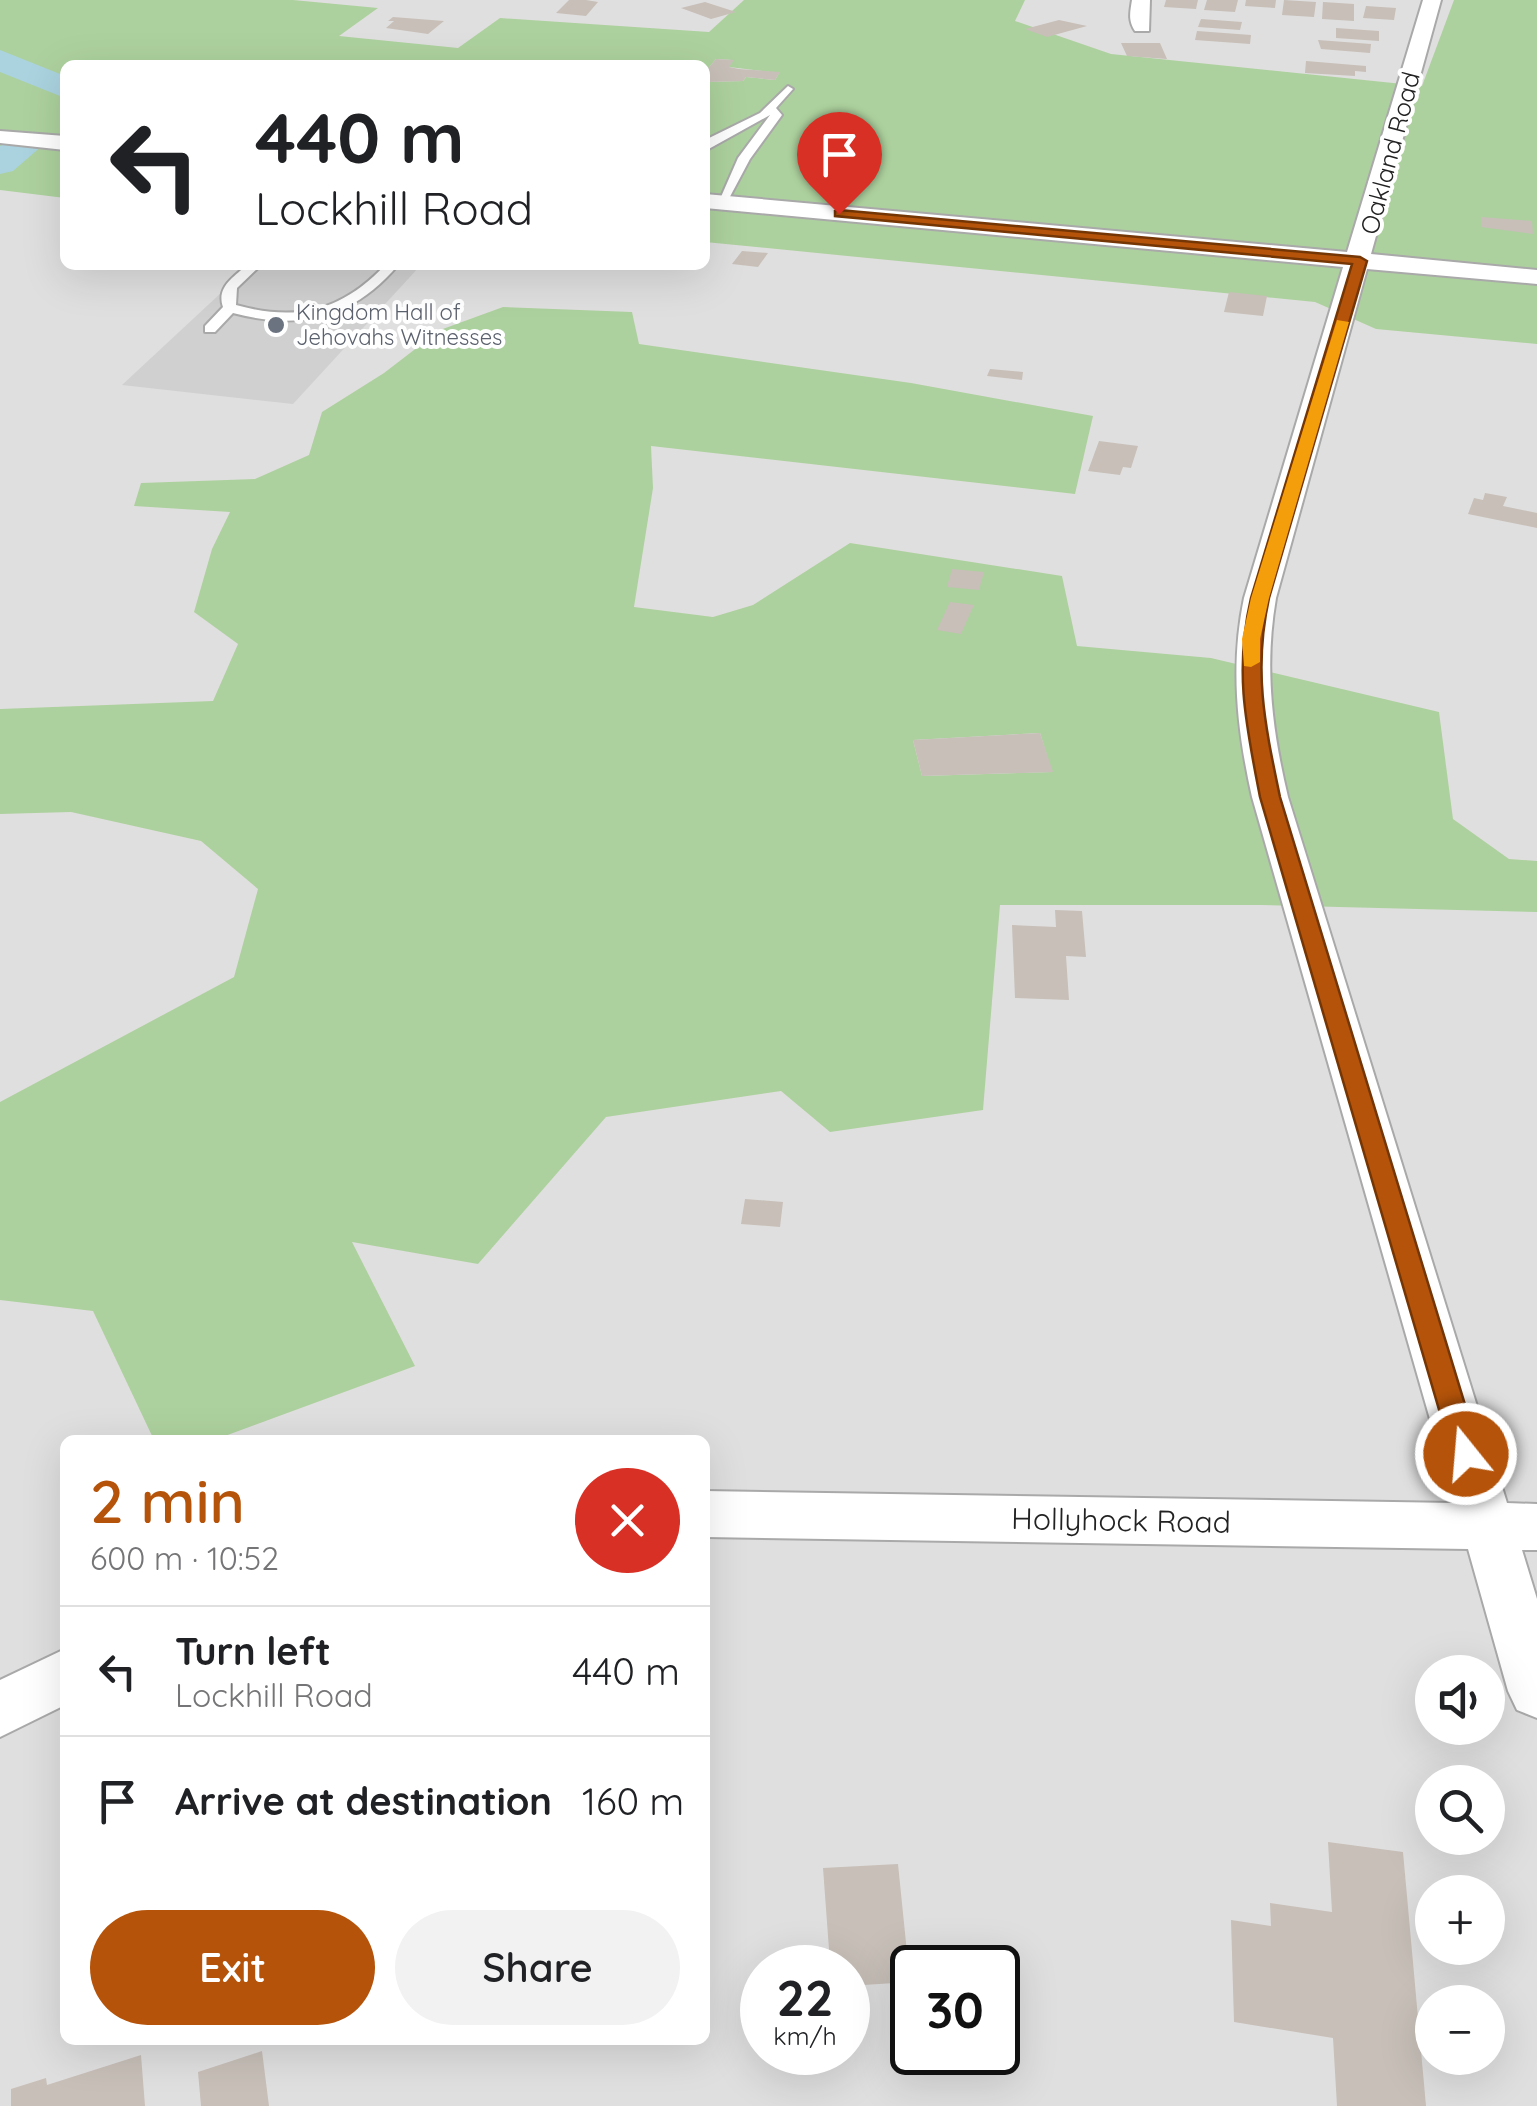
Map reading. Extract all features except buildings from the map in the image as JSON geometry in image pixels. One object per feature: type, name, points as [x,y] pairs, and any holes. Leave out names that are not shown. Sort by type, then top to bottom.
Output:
[{"type":"street","points":[[1141,0],[1138,19],[1142,27]]},
{"type":"street","name":"Oakland Road","points":[[1432,0],[1260,598],[1251,639],[1250,697],[1270,797],[1512,1527],[1537,1691]]},
{"type":"street","points":[[0,137],[60,143]]},
{"type":"street","points":[[713,202],[1537,277]]},
{"type":"street","name":"Hollyhock Road","points":[[710,1514],[1512,1527]]},
{"type":"street","points":[[0,1710],[60,1678]]},
{"type":"lane","points":[[710,141],[771,109],[788,88]]},
{"type":"lane","points":[[713,202],[776,115],[771,109]]},
{"type":"lane","points":[[230,308],[226,298],[231,286],[249,270]]},
{"type":"lane","points":[[230,308],[266,315],[334,308],[362,296],[387,270]]},
{"type":"lane","points":[[210,329],[230,308]]},
{"type":"shaded area","points":[[0,0],[1537,0],[1537,2106],[0,2106]]},
{"type":"shaded area","name":"Kingdom Hall of Jehovahs Witnesses","points":[[246,270],[416,270],[293,404],[122,385]]},
{"type":"green space","points":[[0,0],[293,0],[378,8],[339,36],[458,48],[500,18],[709,32],[744,0],[1025,0],[1015,21],[1111,54],[1422,86],[1454,0],[1537,0],[1537,344],[1376,329],[1315,302],[710,242],[710,82],[743,81],[746,77],[775,80],[779,73],[729,67],[732,60],[716,59],[710,66],[710,60],[60,60],[60,197],[0,190],[0,134],[4,131],[0,130]]},
{"type":"green space","points":[[503,307],[632,312],[639,344],[911,383],[1093,416],[1075,494],[651,446],[653,488],[634,607],[713,617],[753,605],[850,543],[1062,576],[1077,646],[1211,658],[1439,712],[1453,819],[1509,859],[1537,861],[1537,912],[1261,905],[1000,905],[983,1110],[830,1132],[781,1091],[606,1117],[478,1264],[352,1242],[415,1366],[228,1435],[152,1435],[93,1311],[0,1300],[0,1102],[234,977],[258,889],[201,841],[71,812],[0,814],[0,709],[213,701],[238,644],[194,612],[212,549],[230,512],[134,506],[141,483],[255,479],[309,455],[322,412],[384,373],[440,330]],"holes":[[[1040,733],[1052,772],[922,776],[913,740]]]},
{"type":"waterway","points":[[0,60],[60,86]]},
{"type":"waterway","points":[[0,163],[25,145]]},
{"type":"slow traffic","points":[[1251,662],[1251,639],[1260,598],[1342,322]]},
{"type":"place","name":"Kingdom Hall of Jehovahs Witnesses","points":[[276,325]]},
{"type":"route","points":[[839,214],[1360,261],[1260,598],[1251,639],[1250,697],[1270,797],[1466,1454]]}]
